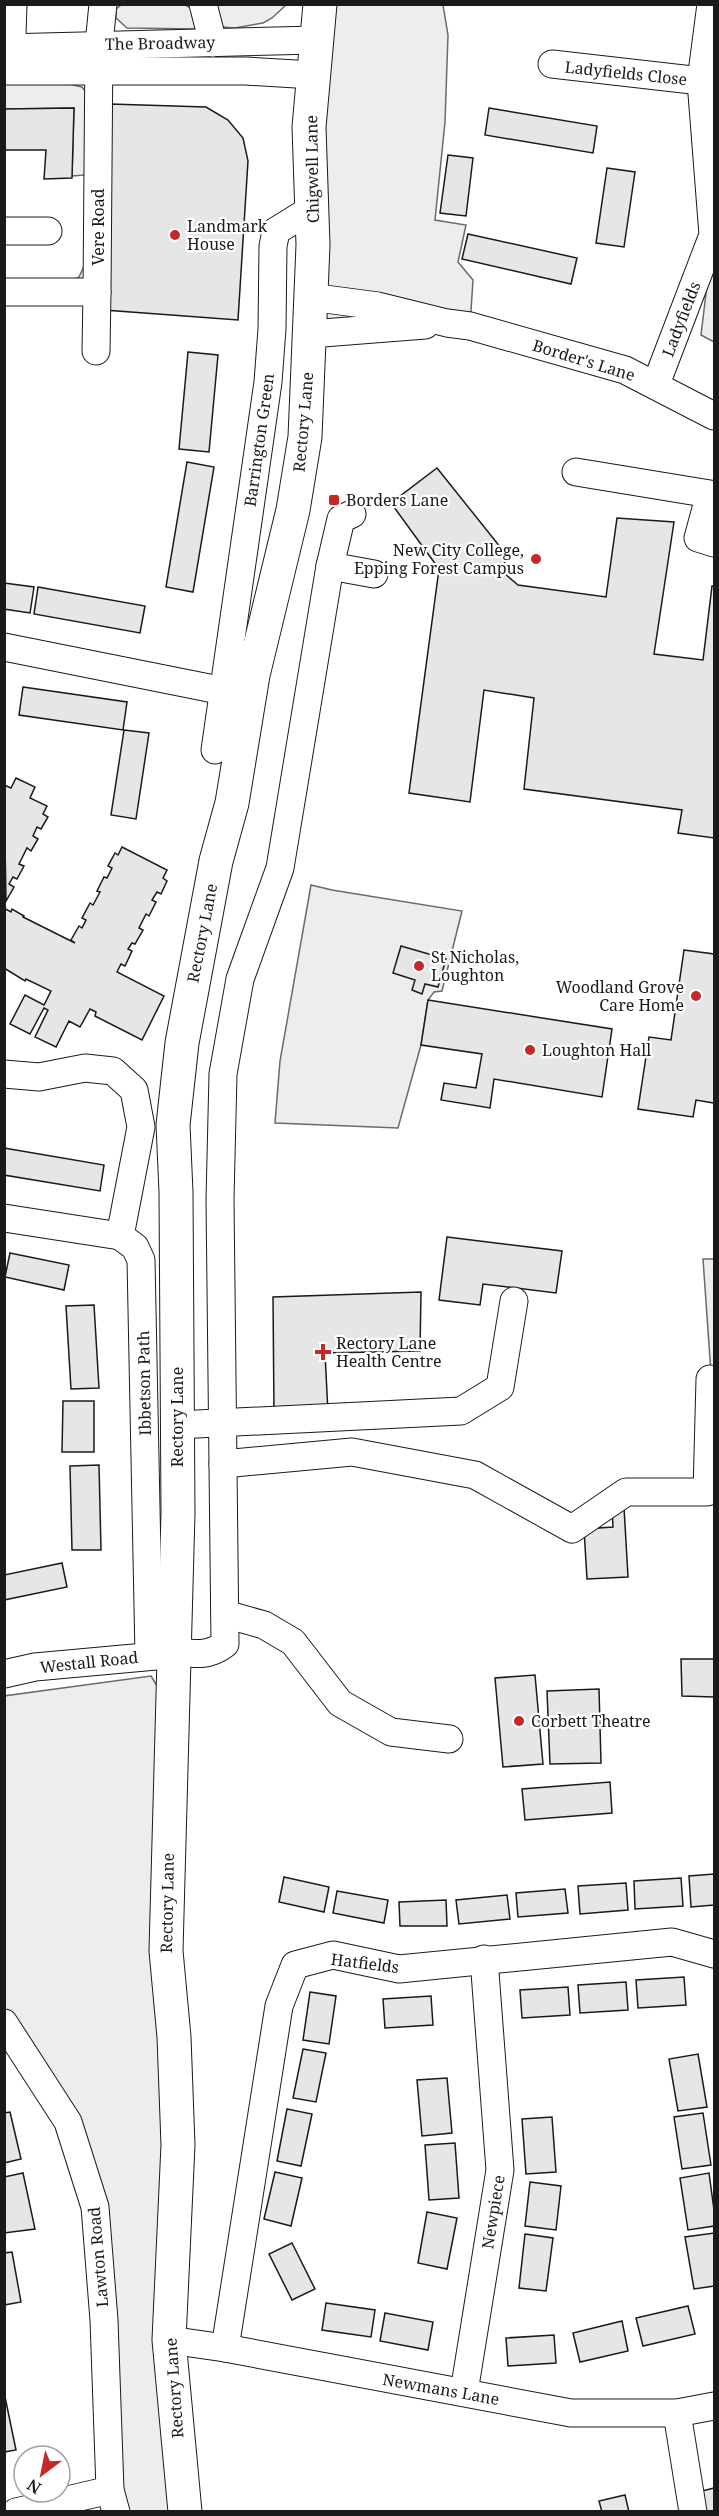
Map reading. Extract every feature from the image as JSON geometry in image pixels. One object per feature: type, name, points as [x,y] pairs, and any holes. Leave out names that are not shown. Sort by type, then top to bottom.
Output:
[{"type":"main road","name":"Chigwell Lane","points":[[310,334],[313,208],[308,144],[320,4]]},
{"type":"main road","name":"Rectory Lane","points":[[185,2511],[169,2340],[178,2145],[174,2037],[165,1951],[165,1654],[178,1513],[176,1192],[173,1125],[182,1043],[216,861],[232,803],[253,675],[293,510],[305,437],[310,334]]},
{"type":"street","points":[[8,59],[13,4]]},
{"type":"street","name":"Vere Road","points":[[96,351],[99,57],[103,4]]},
{"type":"street","points":[[203,4],[213,43]]},
{"type":"street","name":"Ladyfields","points":[[656,384],[713,235],[700,81],[711,4]]},
{"type":"street","name":"The Broadway","points":[[8,59],[99,57],[213,43],[316,40]]},
{"type":"street","name":"The Broadway","points":[[99,57],[313,75]]},
{"type":"street","name":"Ladyfields Close","points":[[552,64],[700,81]]},
{"type":"street","name":"Barrington Green","points":[[215,750],[268,382],[272,330],[273,246],[276,231],[313,208]]},
{"type":"street","points":[[4,231],[48,231]]},
{"type":"street","points":[[4,292],[97,292]]},
{"type":"street","name":"Border's Lane","points":[[310,297],[378,306],[447,323],[470,326],[625,370],[714,416]]},
{"type":"street","name":"Border's Lane","points":[[310,334],[447,323]]},
{"type":"street","points":[[576,472],[710,494],[698,538],[714,543]]},
{"type":"street","points":[[352,514],[341,519],[330,566],[280,868],[240,979],[223,1074],[220,1199],[225,1614],[264,1624],[293,1642],[339,1703],[391,1732],[449,1739]]},
{"type":"street","points":[[330,566],[374,574]]},
{"type":"street","points":[[4,647],[224,691]]},
{"type":"street","points":[[4,1074],[39,1077],[85,1068],[113,1071],[135,1090],[141,1126],[120,1236],[4,1218]]},
{"type":"street","name":"Ibbetson Path","points":[[120,1236],[135,1247],[141,1260],[165,1654]]},
{"type":"street","points":[[177,1425],[460,1411],[500,1387],[514,1301]]},
{"type":"street","points":[[223,1464],[352,1452],[475,1475],[572,1529],[626,1492],[707,1492],[710,1379]]},
{"type":"street","name":"Westall Road","points":[[4,1674],[35,1667],[165,1654],[214,1653],[225,1644],[225,1614]]},
{"type":"street","name":"Hatfields","points":[[225,2348],[279,2006],[295,1965],[333,1955],[399,1968],[672,1942],[714,1954]]},
{"type":"street","name":"Newpiece","points":[[464,2392],[500,2170],[484,1959]]},
{"type":"street","name":"Lawton Road","points":[[4,2023],[68,2122],[95,2207],[104,2320],[113,2500]]},
{"type":"street","name":"Newmans Lane","points":[[169,2340],[225,2348],[571,2413],[676,2413],[714,2406]]},
{"type":"street","points":[[676,2413],[693,2511]]},
{"type":"street","points":[[16,2511],[113,2500]]},
{"type":"shaded area","points":[[121,5],[185,5],[193,9],[197,29],[127,28],[116,18],[116,9]]},
{"type":"shaded area","points":[[208,5],[286,5],[263,23],[235,28],[221,27]]},
{"type":"shaded area","points":[[320,5],[443,5],[448,35],[445,122],[435,220],[466,225],[458,262],[473,280],[470,326],[310,334]]},
{"type":"shaded area","points":[[4,84],[69,84],[82,87],[89,96],[86,281],[75,279],[79,277],[85,264],[85,175],[72,176],[74,108],[5,109]]},
{"type":"shaded area","points":[[714,84],[714,342],[701,335],[713,235]]},
{"type":"shaded area","points":[[311,885],[462,911],[442,991],[434,992],[428,1000],[421,1045],[398,1128],[275,1123],[280,1061]]},
{"type":"shaded area","points":[[703,1259],[714,1259],[714,1416]]},
{"type":"shaded area","points":[[151,1676],[167,1702],[175,2511],[116,2511],[95,2207],[5,2023],[4,1696]]},
{"type":"building","name":"Landmark House","points":[[110,104],[206,107],[228,120],[243,138],[248,161],[238,320],[104,310]]},
{"type":"building","points":[[74,108],[72,178],[44,179],[46,150],[4,150],[4,109]]},
{"type":"building","points":[[489,108],[597,126],[593,153],[485,135]]},
{"type":"building","points":[[448,155],[473,158],[466,216],[440,213]]},
{"type":"building","points":[[607,168],[635,172],[624,247],[596,243]]},
{"type":"building","points":[[468,234],[577,258],[571,284],[462,259]]},
{"type":"building","points":[[188,352],[218,355],[209,452],[179,449]]},
{"type":"building","points":[[187,462],[214,467],[193,592],[166,587]]},
{"type":"building","points":[[437,468],[505,553],[504,573],[518,585],[606,597],[617,518],[674,522],[654,654],[703,660],[712,586],[714,586],[714,838],[678,833],[682,810],[524,789],[534,698],[484,690],[470,802],[409,793],[439,569],[391,503]]},
{"type":"building","points":[[4,583],[34,587],[30,613],[4,609]]},
{"type":"building","points":[[38,587],[145,606],[140,633],[34,614]]},
{"type":"building","points":[[23,687],[127,702],[123,730],[19,715]]},
{"type":"building","points":[[124,730],[149,733],[136,819],[111,815]]},
{"type":"building","points":[[16,778],[35,787],[30,798],[47,806],[43,814],[48,817],[41,829],[37,827],[33,836],[38,839],[31,851],[27,848],[19,864],[24,866],[17,879],[13,877],[9,884],[14,887],[6,901],[4,785],[11,788]]},
{"type":"building","points":[[122,847],[167,870],[163,878],[167,881],[161,894],[157,892],[152,900],[156,902],[149,916],[146,914],[139,928],[143,930],[135,944],[132,943],[128,949],[132,951],[125,966],[121,964],[117,972],[164,996],[142,1040],[95,1016],[96,1012],[90,1009],[80,1027],[69,1021],[56,1047],[35,1037],[48,1010],[44,1008],[30,1034],[10,1024],[25,995],[44,1005],[51,991],[26,979],[25,981],[4,968],[4,908],[11,912],[12,909],[23,917],[75,943],[71,940],[79,926],[82,928],[86,920],[82,918],[90,903],[93,905],[104,877],[107,878],[112,868],[108,866],[115,853],[118,855]]},
{"type":"building","name":"St Nicholas, Loughton","points":[[401,946],[446,959],[438,987],[425,984],[422,994],[412,990],[415,980],[393,973]]},
{"type":"building","name":"Woodland Grove Care Home","points":[[684,950],[714,954],[714,1103],[696,1100],[693,1117],[638,1109],[649,1037],[671,1040]]},
{"type":"building","name":"Loughton Hall","points":[[428,1000],[612,1029],[602,1097],[494,1079],[490,1108],[441,1100],[444,1083],[476,1088],[482,1054],[421,1045]]},
{"type":"building","points":[[4,1148],[104,1165],[100,1191],[4,1175]]},
{"type":"building","points":[[447,1237],[562,1251],[556,1293],[483,1284],[480,1305],[439,1300]]},
{"type":"building","points":[[10,1253],[69,1265],[64,1290],[5,1277]]},
{"type":"building","name":"Rectory Lane Health Centre","points":[[421,1292],[420,1351],[325,1353],[328,1413],[274,1413],[273,1297]]},
{"type":"building","points":[[94,1305],[99,1388],[71,1389],[66,1306]]},
{"type":"building","points":[[63,1401],[94,1401],[94,1452],[62,1452]]},
{"type":"building","points":[[99,1465],[101,1550],[72,1550],[70,1466]]},
{"type":"building","points":[[612,1507],[624,1507],[628,1577],[587,1579],[584,1529],[613,1527]]},
{"type":"building","points":[[62,1563],[67,1587],[4,1600],[4,1575]]},
{"type":"building","points":[[681,1659],[714,1659],[714,1697],[682,1696]]},
{"type":"building","name":"Corbett Theatre","points":[[535,1675],[543,1764],[503,1767],[495,1678]]},
{"type":"building","points":[[599,1689],[601,1763],[550,1764],[547,1691]]},
{"type":"building","points":[[610,1782],[612,1813],[525,1820],[522,1789]]},
{"type":"building","points":[[714,1874],[714,1905],[691,1907],[689,1876]]},
{"type":"building","points":[[284,1877],[329,1887],[324,1912],[279,1902]]},
{"type":"building","points":[[681,1878],[683,1906],[635,1909],[634,1881]]},
{"type":"building","points":[[626,1883],[628,1910],[580,1914],[578,1886]]},
{"type":"building","points":[[565,1889],[568,1913],[518,1917],[516,1893]]},
{"type":"building","points":[[337,1891],[388,1900],[384,1923],[333,1913]]},
{"type":"building","points":[[507,1895],[510,1919],[459,1924],[456,1900]]},
{"type":"building","points":[[446,1900],[447,1926],[400,1926],[399,1902]]},
{"type":"building","points":[[684,1977],[686,2005],[638,2008],[636,1980]]},
{"type":"building","points":[[626,1982],[628,2010],[580,2013],[578,1985]]},
{"type":"building","points":[[568,1987],[570,2015],[522,2018],[520,1990]]},
{"type":"building","points":[[310,1992],[336,1996],[329,2044],[303,2040]]},
{"type":"building","points":[[431,1996],[433,2025],[385,2028],[383,1999]]},
{"type":"building","points":[[303,2049],[326,2053],[316,2102],[293,2098]]},
{"type":"building","points":[[698,2054],[707,2107],[678,2111],[669,2059]]},
{"type":"building","points":[[447,2078],[452,2133],[422,2136],[417,2080]]},
{"type":"building","points":[[287,2109],[312,2114],[301,2166],[277,2161]]},
{"type":"building","points":[[10,2112],[21,2159],[4,2163],[4,2113]]},
{"type":"building","points":[[703,2113],[711,2165],[682,2169],[674,2117]]},
{"type":"building","points":[[552,2117],[556,2172],[526,2174],[522,2119]]},
{"type":"building","points":[[455,2143],[459,2198],[429,2200],[425,2145]]},
{"type":"building","points":[[275,2172],[302,2178],[291,2226],[264,2219]]},
{"type":"building","points":[[23,2173],[35,2229],[4,2233],[4,2177]]},
{"type":"building","points":[[709,2173],[714,2226],[688,2230],[680,2178]]},
{"type":"building","points":[[530,2182],[561,2186],[556,2230],[525,2226]]},
{"type":"building","points":[[427,2212],[457,2218],[447,2269],[418,2263]]},
{"type":"building","points":[[714,2233],[714,2286],[694,2289],[685,2237]]},
{"type":"building","points":[[525,2234],[553,2238],[546,2291],[519,2288]]},
{"type":"building","points":[[292,2243],[315,2289],[292,2300],[269,2254]]},
{"type":"building","points":[[12,2252],[21,2302],[4,2305],[4,2253]]},
{"type":"building","points":[[326,2303],[375,2310],[371,2337],[322,2330]]},
{"type":"building","points":[[688,2306],[695,2334],[643,2346],[636,2318]]},
{"type":"building","points":[[385,2313],[433,2322],[428,2350],[380,2341]]},
{"type":"building","points":[[622,2321],[628,2351],[580,2362],[573,2333]]},
{"type":"building","points":[[554,2335],[556,2363],[508,2366],[506,2338]]},
{"type":"building","points":[[4,2392],[15,2444],[12,2444],[12,2451],[4,2452]]},
{"type":"building","points":[[714,2488],[714,2512],[703,2512],[698,2492]]},
{"type":"building","points":[[625,2495],[629,2512],[602,2512],[599,2501]]},
{"type":"place","name":"Landmark House","points":[[175,235]]},
{"type":"place","name":"Borders Lane","points":[[334,500]]},
{"type":"place","name":"New City College, Epping Forest Campus","points":[[536,559]]},
{"type":"place","name":"St Nicholas, Loughton","points":[[419,966]]},
{"type":"place","name":"Woodland Grove Care Home","points":[[696,996]]},
{"type":"place","name":"Loughton Hall","points":[[530,1050]]},
{"type":"place","name":"Rectory Lane Health Centre","points":[[323,1352]]},
{"type":"place","name":"Corbett Theatre","points":[[519,1721]]}]
